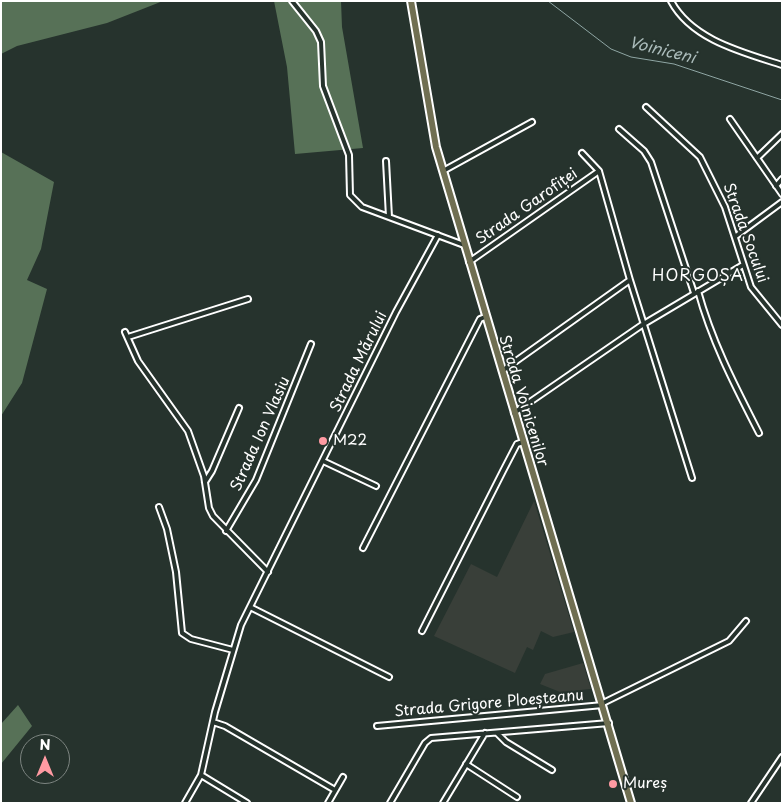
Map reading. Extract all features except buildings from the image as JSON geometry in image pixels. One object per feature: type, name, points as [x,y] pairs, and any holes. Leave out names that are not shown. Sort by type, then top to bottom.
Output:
[{"type":"main road","name":"Strada Voinicenilor","points":[[411,1],[431,124],[442,171],[609,724],[631,803]]},
{"type":"street","points":[[292,1],[316,31],[321,42],[323,86],[349,155],[350,195],[358,204],[367,209],[464,244]]},
{"type":"street","points":[[671,1],[684,18],[702,34],[782,65]]},
{"type":"street","name":"Strada Socului","points":[[646,108],[700,157],[714,182],[736,236],[751,287],[782,324]]},
{"type":"street","points":[[730,119],[782,194]]},
{"type":"street","points":[[442,171],[532,122]]},
{"type":"street","points":[[619,129],[644,151],[651,162],[696,292],[725,368],[759,433]]},
{"type":"street","points":[[757,158],[782,134]]},
{"type":"street","points":[[582,153],[599,171],[642,325],[692,478]]},
{"type":"street","points":[[386,161],[389,218]]},
{"type":"street","name":"Strada Garofiței","points":[[469,262],[599,171]]},
{"type":"street","points":[[776,186],[782,179]]},
{"type":"street","points":[[736,236],[782,202]]},
{"type":"street","name":"Strada Mărului","points":[[185,803],[201,775],[213,722],[233,650],[250,607],[396,312],[438,236]]},
{"type":"street","points":[[514,413],[642,325],[743,265]]},
{"type":"street","points":[[502,371],[630,280]]},
{"type":"street","points":[[128,338],[248,300]]},
{"type":"street","points":[[363,548],[480,319],[485,317]]},
{"type":"street","points":[[125,332],[138,361],[188,431],[205,482],[209,508],[226,531],[268,572]]},
{"type":"street","name":"Strada Ion Vlasiu","points":[[226,531],[256,480],[311,344]]},
{"type":"street","name":"Strada Ion Vlasiu","points":[[205,482],[212,471],[240,408]]},
{"type":"street","points":[[422,631],[503,470],[517,444],[523,442]]},
{"type":"street","points":[[323,461],[376,486]]},
{"type":"street","points":[[158,507],[169,536],[176,572],[182,633],[192,639],[233,650]]},
{"type":"street","points":[[250,607],[389,677]]},
{"type":"street","points":[[603,704],[729,641],[746,621]]},
{"type":"street","name":"Strada Grigore Ploeșteanu","points":[[377,726],[603,704]]},
{"type":"street","points":[[213,722],[225,726],[335,790]]},
{"type":"street","points":[[390,803],[425,743],[431,738],[609,724]]},
{"type":"street","points":[[497,732],[506,742],[552,770]]},
{"type":"street","points":[[452,803],[444,801],[485,733]]},
{"type":"street","points":[[751,803],[782,757]]},
{"type":"street","points":[[466,764],[517,797]]},
{"type":"street","points":[[201,775],[247,803]]},
{"type":"street","points":[[328,803],[342,777]]},
{"type":"shaded area","points":[[534,501],[574,632],[553,637],[541,631],[533,650],[527,647],[515,673],[434,636],[471,564],[497,577]]},
{"type":"shaded area","points":[[583,663],[591,689],[560,692],[540,684],[545,674]]},
{"type":"green space","points":[[1,1],[163,1],[107,23],[17,46],[1,54]]},
{"type":"green space","points":[[274,1],[341,1],[342,27],[363,148],[295,154],[287,67]]},
{"type":"green space","points":[[1,152],[54,182],[41,249],[27,280],[47,289],[22,383],[1,416]]},
{"type":"green space","points":[[18,705],[32,726],[25,734],[20,734],[20,741],[1,764],[1,724]]},
{"type":"waterway","name":"Voiniceni","points":[[548,1],[611,49],[631,57],[674,64],[782,100]]},
{"type":"place","name":"M22","points":[[323,441]]},
{"type":"place","name":"Mureș","points":[[613,784]]},
{"type":"district","name":"HORGOȘA","points":[[698,277]]}]
